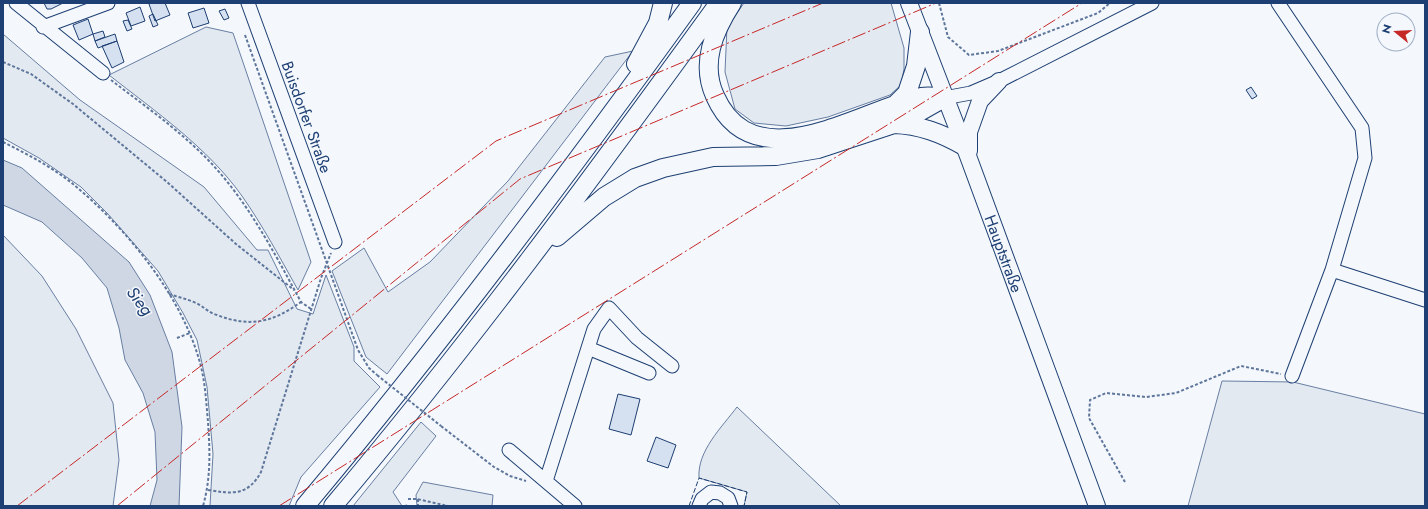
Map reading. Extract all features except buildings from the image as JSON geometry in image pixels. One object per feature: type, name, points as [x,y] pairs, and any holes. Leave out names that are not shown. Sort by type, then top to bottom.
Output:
[{"type":"highway","points":[[592,142],[596,123],[632,71],[658,23],[664,3]]},
{"type":"highway","points":[[305,506],[446,333],[592,142],[692,3]]},
{"type":"highway","points":[[332,506],[459,350],[578,196],[718,3]]},
{"type":"highway","points":[[732,3],[720,22],[710,48],[708,70],[711,88],[719,105],[730,120],[742,129],[758,136],[777,140],[796,138],[816,133],[919,97],[944,98]]},
{"type":"highway","points":[[896,104],[907,93],[916,66],[920,32]]},
{"type":"highway","points":[[528,261],[604,197],[635,178],[682,163],[713,158],[796,154],[818,149],[894,124],[944,98]]},
{"type":"highway","points":[[894,124],[915,125],[945,135],[966,151]]},
{"type":"main road","name":"Hauptstraße","points":[[909,3],[944,98],[966,151],[1097,506]]},
{"type":"main road","points":[[966,151],[969,132],[980,101],[999,81]]},
{"type":"street","points":[[16,3],[43,27],[103,74]]},
{"type":"street","points":[[43,27],[108,3]]},
{"type":"street","name":"Buisdorfer Straße","points":[[248,3],[335,242]]},
{"type":"street","points":[[944,98],[971,93],[999,81],[1152,3]]},
{"type":"street","points":[[1278,3],[1362,128],[1364,158],[1332,270],[1292,376]]},
{"type":"street","points":[[1332,270],[1425,300]]},
{"type":"street","points":[[546,481],[594,329],[609,308],[637,338],[672,366]]},
{"type":"street","points":[[588,348],[649,373]]},
{"type":"street","points":[[509,450],[575,506]]},
{"type":"street","points":[[699,506],[702,499],[711,492],[728,498],[731,506]]},
{"type":"path","points":[[939,3],[948,37],[969,55],[1005,49],[1098,13],[1110,3]]},
{"type":"path","points":[[245,33],[359,354],[369,368],[377,375],[494,467],[510,476],[529,482]]},
{"type":"path","points":[[3,62],[31,74],[74,104],[167,182],[236,244],[294,290]]},
{"type":"path","points":[[103,74],[179,133],[212,163],[254,218],[301,302],[311,309]]},
{"type":"path","points":[[3,142],[45,165],[72,184],[97,206],[122,232],[156,273],[190,333],[199,357],[206,390],[210,459],[208,490],[203,506]]},
{"type":"path","points":[[208,490],[227,493],[246,490],[255,483],[261,472],[326,264]]},
{"type":"path","points":[[168,294],[197,303],[217,316],[259,323],[279,316],[301,302]]},
{"type":"path","points":[[177,338],[190,333]]},
{"type":"path","points":[[1125,482],[1089,418],[1090,400],[1106,393],[1146,397],[1176,393],[1241,366],[1292,376]]},
{"type":"path","points":[[408,499],[418,499],[448,506]]},
{"type":"path","points":[[418,499],[418,506]]},
{"type":"shaded area","points":[[744,3],[891,3],[904,48],[904,69],[901,85],[890,95],[828,117],[786,126],[754,123],[735,109],[725,72],[727,27]]},
{"type":"shaded area","points":[[206,27],[233,33],[311,262],[298,290],[257,219],[228,178],[180,131],[109,75]]},
{"type":"shaded area","points":[[3,34],[80,100],[204,187],[257,250],[268,250],[297,309],[313,314],[326,275],[354,347],[354,361],[380,387],[301,477],[289,506],[210,506],[213,454],[207,387],[197,340],[158,271],[108,214],[81,187],[39,158],[3,138]]},
{"type":"shaded area","points":[[633,51],[387,374],[366,357],[332,271],[364,248],[388,292],[430,262],[508,181],[605,57]]},
{"type":"shaded area","points":[[3,235],[42,276],[76,329],[113,403],[119,460],[113,506],[3,506]]},
{"type":"shaded area","points":[[1222,381],[1293,382],[1425,414],[1425,506],[1188,506]]},
{"type":"shaded area","points":[[737,407],[841,506],[744,506],[747,492],[699,478],[699,468],[706,449]]},
{"type":"shaded area","points":[[421,422],[436,436],[393,492],[402,506],[353,506]]},
{"type":"shaded area","points":[[423,482],[493,495],[492,506],[417,506],[416,495]]},
{"type":"water","name":"Sieg","points":[[3,160],[22,168],[129,262],[150,295],[172,352],[182,427],[179,506],[150,506],[157,480],[155,432],[143,393],[125,360],[119,328],[107,288],[82,258],[42,222],[3,205]]},
{"type":"fence","points":[[689,506],[699,478],[747,492],[744,506]]},
{"type":"power","points":[[17,506],[496,141],[823,3]]},
{"type":"power","points":[[117,506],[520,179],[936,3]]},
{"type":"power","points":[[279,506],[1082,3]]}]
